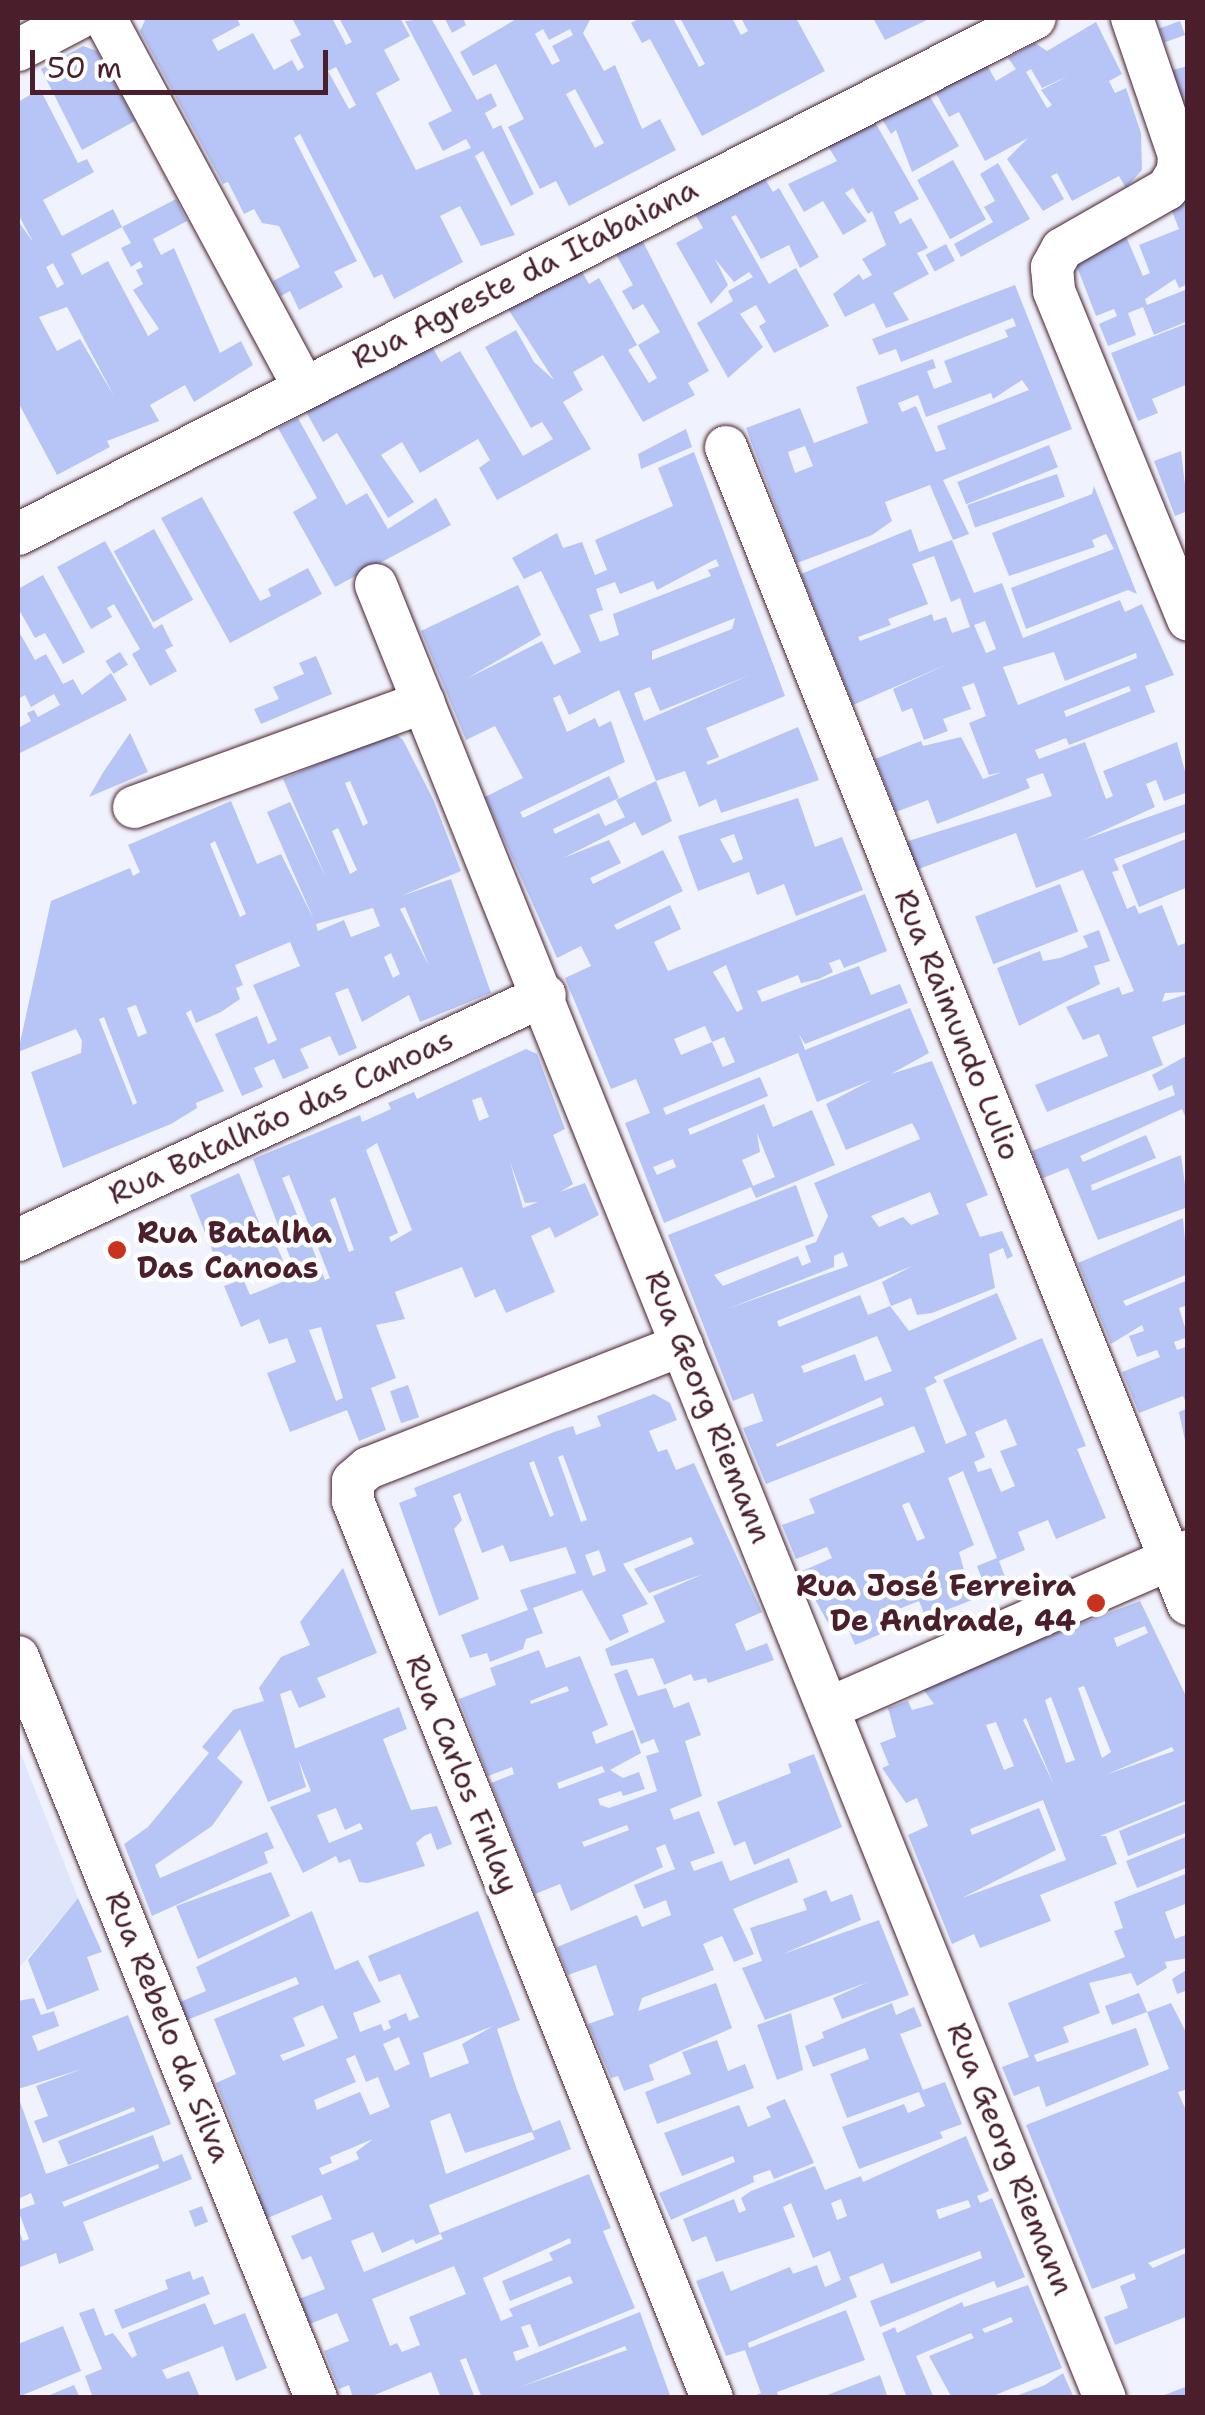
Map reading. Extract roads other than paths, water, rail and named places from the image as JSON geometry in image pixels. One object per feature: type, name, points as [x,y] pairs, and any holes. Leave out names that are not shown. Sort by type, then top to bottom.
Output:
[{"type":"street","points":[[18,50],[79,18]]},
{"type":"street","points":[[105,18],[304,385]]},
{"type":"street","name":"Rua Agreste da Itabaiana","points":[[18,534],[304,385],[1035,18]]},
{"type":"street","points":[[1132,18],[1179,156],[1178,170],[1167,189],[1062,249],[1052,267],[1054,292],[1188,620]]},
{"type":"street","name":"Rua Raimundo Lulio","points":[[726,446],[1178,1555],[1188,1604]]},
{"type":"street","name":"Rua Georg Riemann","points":[[376,584],[545,995],[1106,2398]]},
{"type":"street","points":[[134,807],[424,702]]},
{"type":"street","name":"Rua Batalhão das Canoas","points":[[18,1240],[545,995]]},
{"type":"street","name":"Rua Carlos Finlay","points":[[682,1345],[368,1468],[353,1481],[352,1501],[712,2398]]},
{"type":"street","points":[[829,1708],[1178,1555]]},
{"type":"street","name":"Rua Rebelo da Silva","points":[[18,1657],[316,2398]]},
{"type":"place","name":"Rua Batalha Das Canoas","points":[[117,1250]]},
{"type":"place","name":"Rua José Ferreira De Andrade, 44","points":[[1096,1603]]}]
